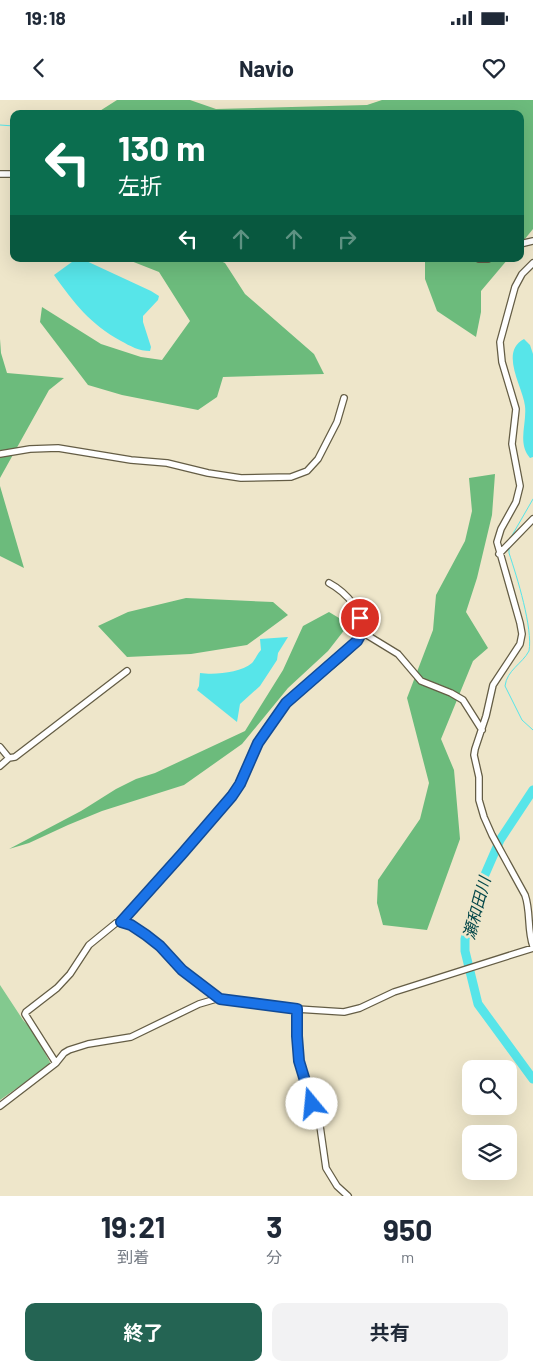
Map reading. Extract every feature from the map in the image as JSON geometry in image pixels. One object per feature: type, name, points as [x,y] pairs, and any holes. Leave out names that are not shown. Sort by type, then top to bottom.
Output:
[{"type":"street","points":[[0,1106],[56,1064],[64,1053],[75,1048],[131,1037],[187,1009],[220,999],[335,1013],[349,1011],[394,992],[533,947],[525,895],[492,835],[479,800],[479,780],[474,752],[482,730],[493,685],[518,649],[522,637],[520,623],[499,554],[497,539],[516,502],[520,486],[512,444],[516,409],[502,362],[500,342],[515,287],[522,274],[533,263]]},
{"type":"street","points":[[0,454],[38,448],[58,448],[167,463],[208,474],[241,478],[291,476],[307,471],[318,459],[337,422],[344,398]]},
{"type":"street","points":[[499,554],[533,519]]},
{"type":"street","points":[[56,1064],[25,1014],[26,1012],[61,984],[94,940],[114,924],[121,922],[176,861],[232,796],[240,784],[258,743],[286,703],[350,649],[362,632],[356,607],[346,594],[329,582]]},
{"type":"street","points":[[362,632],[398,654],[421,681],[462,700],[482,730]]},
{"type":"street","points":[[0,766],[9,758],[15,757],[127,671]]},
{"type":"street","points":[[0,747],[9,758]]},
{"type":"street","points":[[121,922],[131,925],[146,935],[160,946],[182,970],[220,999]]},
{"type":"street","points":[[297,1009],[299,1061],[320,1126],[326,1168],[337,1186],[348,1196]]},
{"type":"green space","points":[[117,100],[190,100],[216,109],[367,105],[382,100],[533,100],[533,229],[524,240],[524,110],[101,110]]},
{"type":"green space","points":[[134,262],[225,263],[245,294],[314,354],[324,374],[223,377],[217,397],[198,410],[122,395],[88,385],[40,322],[42,307],[101,344],[141,357],[162,360],[190,321],[159,272]]},
{"type":"green space","points":[[425,262],[505,262],[481,291],[481,312],[476,337],[437,311],[425,279]]},
{"type":"green space","points":[[0,339],[1,353],[7,373],[64,378],[49,390],[0,478]]},
{"type":"green space","points":[[495,474],[492,515],[477,578],[466,612],[488,648],[473,661],[441,739],[454,770],[460,839],[427,930],[383,925],[377,903],[378,880],[420,819],[429,783],[407,698],[433,630],[436,595],[465,541],[472,511],[469,478]]},
{"type":"green space","points":[[0,486],[24,568],[0,556]]},
{"type":"green space","points":[[186,598],[273,602],[288,615],[247,645],[191,654],[127,657],[98,626],[128,612]]},
{"type":"green space","points":[[329,612],[349,624],[328,651],[288,688],[242,744],[184,785],[102,811],[29,843],[9,849],[136,779],[155,773],[245,731],[283,670],[303,626]]},
{"type":"green space","points":[[0,985],[23,1020],[33,1031],[51,1064],[0,1100]]},
{"type":"water","points":[[72,262],[88,262],[159,296],[158,300],[143,316],[151,347],[150,351],[135,348],[124,343],[91,320],[54,275]]},
{"type":"water","points":[[524,339],[530,345],[533,354],[533,457],[530,458],[526,452],[523,440],[525,406],[513,361],[513,352]]},
{"type":"water","points":[[288,637],[278,653],[277,660],[260,686],[240,704],[237,722],[197,690],[200,673],[213,674],[241,669],[252,663],[261,650],[260,639]]},
{"type":"waterway","points":[[0,125],[10,126]]},
{"type":"waterway","points":[[510,539],[533,499]]},
{"type":"waterway","points":[[509,548],[524,602],[530,641],[529,651],[512,671],[506,680],[505,686],[522,720],[533,730]]},
{"type":"waterway","name":"瀬和田川","points":[[533,790],[500,840],[483,879],[465,939],[465,951],[478,1004],[533,1079]]},
{"type":"route","points":[[312,1104],[297,1051],[297,1009],[240,1000],[220,999],[182,970],[160,946],[146,935],[131,925],[121,922],[232,796],[240,784],[258,743],[286,703],[357,641],[362,632],[360,618]]}]
